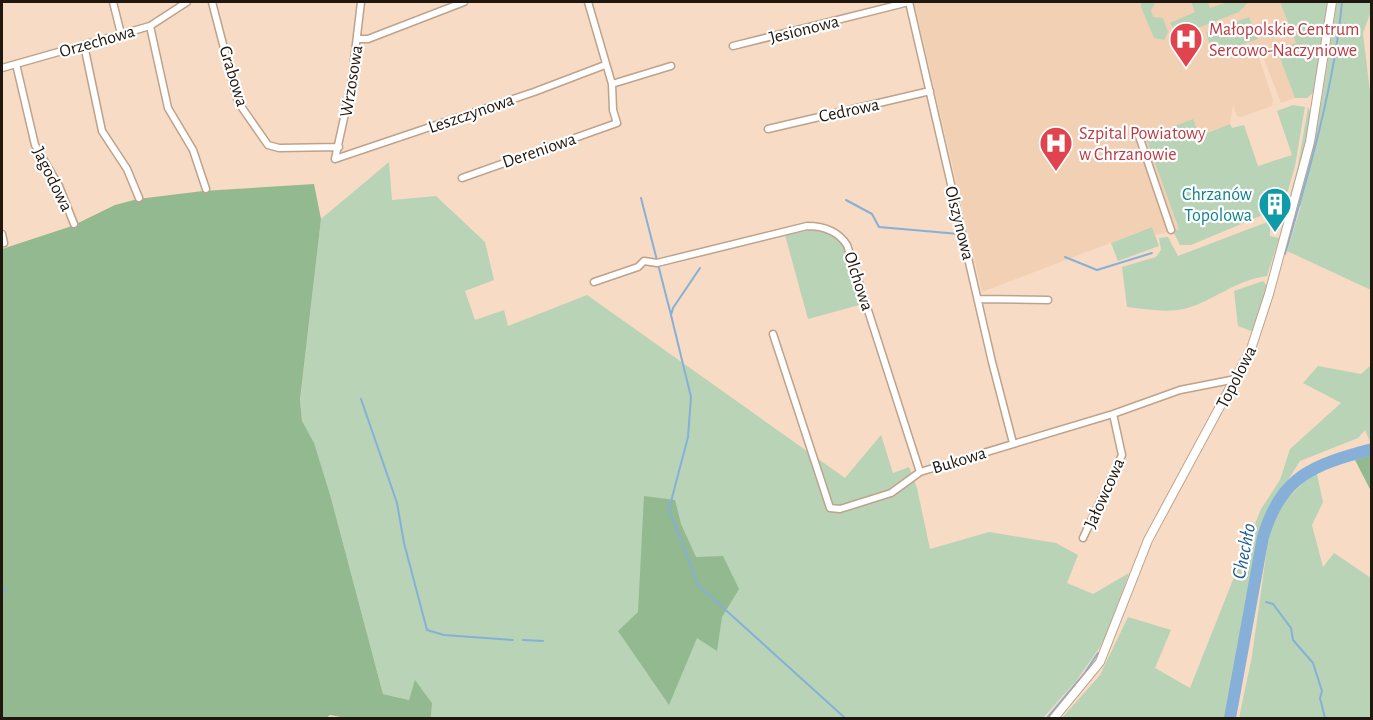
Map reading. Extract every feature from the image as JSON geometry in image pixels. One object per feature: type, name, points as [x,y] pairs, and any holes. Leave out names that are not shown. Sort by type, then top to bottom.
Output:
[{"type":"street","points":[[113,2],[121,34]]},
{"type":"street","name":"Orzechowa","points":[[2,68],[150,26],[187,2]]},
{"type":"street","name":"Grabowa","points":[[212,2],[238,102],[268,145],[279,148],[339,147]]},
{"type":"street","name":"Wrzosowa","points":[[336,159],[358,39],[361,2]]},
{"type":"street","points":[[358,39],[368,39],[464,2]]},
{"type":"street","points":[[588,2],[612,84],[671,66]]},
{"type":"street","name":"Jesionowa","points":[[733,46],[909,2]]},
{"type":"street","name":"Olszynowa","points":[[909,2],[1013,444]]},
{"type":"street","name":"Topolowa","points":[[1054,718],[1100,662],[1148,540],[1236,379],[1257,333],[1310,142],[1332,2]]},
{"type":"street","points":[[150,26],[168,108],[193,150],[206,189]]},
{"type":"street","points":[[84,45],[102,131],[128,169],[139,198]]},
{"type":"street","name":"Jagodowa","points":[[16,64],[34,145],[59,186],[74,224]]},
{"type":"street","name":"Leszczynowa","points":[[336,159],[605,65]]},
{"type":"street","name":"Dereniowa","points":[[462,178],[617,123],[613,110],[612,84]]},
{"type":"street","name":"Cedrowa","points":[[768,129],[930,92]]},
{"type":"street","points":[[1138,133],[1171,230]]},
{"type":"street","name":"Olchowa","points":[[594,282],[638,267],[644,261],[657,263],[807,226],[823,227],[838,233],[847,245],[920,472]]},
{"type":"street","points":[[2,234],[4,243]]},
{"type":"street","points":[[979,299],[1048,300]]},
{"type":"street","name":"Bukowa","points":[[773,334],[830,508],[840,509],[891,493],[920,472],[1113,414],[1180,390],[1236,379]]},
{"type":"street","name":"Jałowcowa","points":[[1083,538],[1122,455],[1113,414]]},
{"type":"shaded area","name":"Szpital Powiatowy w Chrzanowie","points":[[914,2],[1280,2],[1296,43],[1280,49],[1278,53],[1295,98],[1281,103],[1264,59],[1256,49],[1273,100],[1272,106],[1241,117],[1237,116],[1233,105],[1230,124],[1200,136],[1193,119],[1149,138],[1148,142],[1179,229],[1155,235],[1152,227],[982,292]]},
{"type":"green space","points":[[1141,2],[1156,2],[1151,10],[1153,17],[1163,18],[1168,32],[1164,40],[1154,38],[1141,7]]},
{"type":"green space","points":[[1191,2],[1208,2],[1210,8],[1228,2],[1248,2],[1239,12],[1185,33],[1177,33],[1170,23],[1195,12]]},
{"type":"green space","points":[[1280,2],[1328,2],[1314,92],[1307,98],[1295,98],[1278,53],[1280,49],[1296,43]]},
{"type":"green space","points":[[1337,2],[1371,2],[1371,11],[1363,33],[1372,109],[1371,290],[1287,251],[1301,206],[1298,205],[1321,105]]},
{"type":"green space","points":[[1249,17],[1258,39],[1213,54],[1206,33]]},
{"type":"green space","points":[[1293,105],[1305,107],[1295,166],[1281,215],[1272,213],[1267,200],[1263,202],[1265,214],[1191,245],[1180,245],[1173,231],[1179,229],[1147,141],[1151,135],[1193,119],[1200,136],[1230,124],[1232,128],[1244,125],[1258,166],[1292,155],[1277,111]]},
{"type":"green space","points":[[1308,107],[1310,125],[1308,139],[1291,204],[1288,203],[1298,166]]},
{"type":"green space","points":[[389,162],[392,200],[436,196],[485,242],[494,280],[465,291],[475,320],[504,310],[508,326],[587,295],[845,478],[881,435],[893,473],[909,467],[917,488],[930,549],[989,532],[1056,543],[1078,555],[1067,583],[1093,594],[1129,573],[1110,629],[1076,681],[1043,718],[431,718],[432,703],[415,681],[409,700],[383,694],[331,498],[302,421],[300,401],[321,219]]},
{"type":"green space","points":[[314,184],[321,219],[300,400],[302,421],[314,443],[331,498],[383,694],[409,700],[415,680],[432,703],[431,718],[346,718],[330,715],[326,718],[2,718],[2,249],[72,226],[115,205],[138,199],[203,191]]},
{"type":"green space","points":[[1270,221],[1270,236],[1279,238],[1267,276],[1244,282],[1184,309],[1163,311],[1127,307],[1122,267],[1156,257],[1161,250],[1159,238],[1168,237],[1178,256]]},
{"type":"green space","points":[[1152,227],[1159,246],[1118,261],[1111,243]]},
{"type":"green space","points":[[810,230],[829,233],[844,245],[863,304],[808,319],[785,235]]},
{"type":"green space","points":[[1263,281],[1267,286],[1254,332],[1238,326],[1234,291]]},
{"type":"green space","points":[[1371,365],[1371,444],[1365,430],[1358,438],[1300,461],[1266,515],[1228,718],[1062,718],[1100,675],[1128,617],[1171,630],[1155,668],[1190,688],[1261,509],[1280,480],[1290,449],[1341,403],[1303,383],[1318,366],[1361,374]]},
{"type":"green space","points":[[1372,455],[1371,491],[1355,460]]},
{"type":"green space","points":[[1316,470],[1323,502],[1312,525],[1323,567],[1334,553],[1371,578],[1371,718],[1239,718],[1252,656],[1268,541],[1277,509]]},
{"type":"green space","points":[[644,496],[675,500],[681,524],[696,557],[723,556],[739,589],[722,617],[717,651],[697,638],[669,705],[618,631],[638,612]]},
{"type":"waterway","points":[[1285,254],[1327,97],[1342,2]]},
{"type":"waterway","points":[[641,198],[671,315]]},
{"type":"waterway","points":[[846,200],[872,214],[879,227],[959,234]]},
{"type":"waterway","points":[[1065,257],[1097,270],[1152,253]]},
{"type":"waterway","points":[[700,268],[673,308],[671,315],[691,397],[688,437],[669,509],[698,585],[845,718]]},
{"type":"waterway","points":[[361,399],[397,503],[404,543],[427,630],[444,635],[513,640]]},
{"type":"waterway","name":"Chechło","points":[[1230,718],[1263,537],[1271,516],[1290,486],[1302,476],[1333,461],[1372,449]]},
{"type":"waterway","points":[[2,588],[7,592]]},
{"type":"waterway","points":[[1266,602],[1273,604],[1291,628],[1293,640],[1313,663],[1322,691],[1320,698],[1325,718]]},
{"type":"waterway","points":[[523,640],[543,641]]},
{"type":"waterway","points":[[1047,718],[1084,674],[1098,653]]},
{"type":"place","name":"Małopolskie Centrum Sercowo-Naczyniowe","points":[[1186,68]]},
{"type":"place","name":"Szpital Powiatowy w Chrzanowie","points":[[1056,172]]},
{"type":"place","name":"Chrzanów Topolowa","points":[[1275,233]]}]
